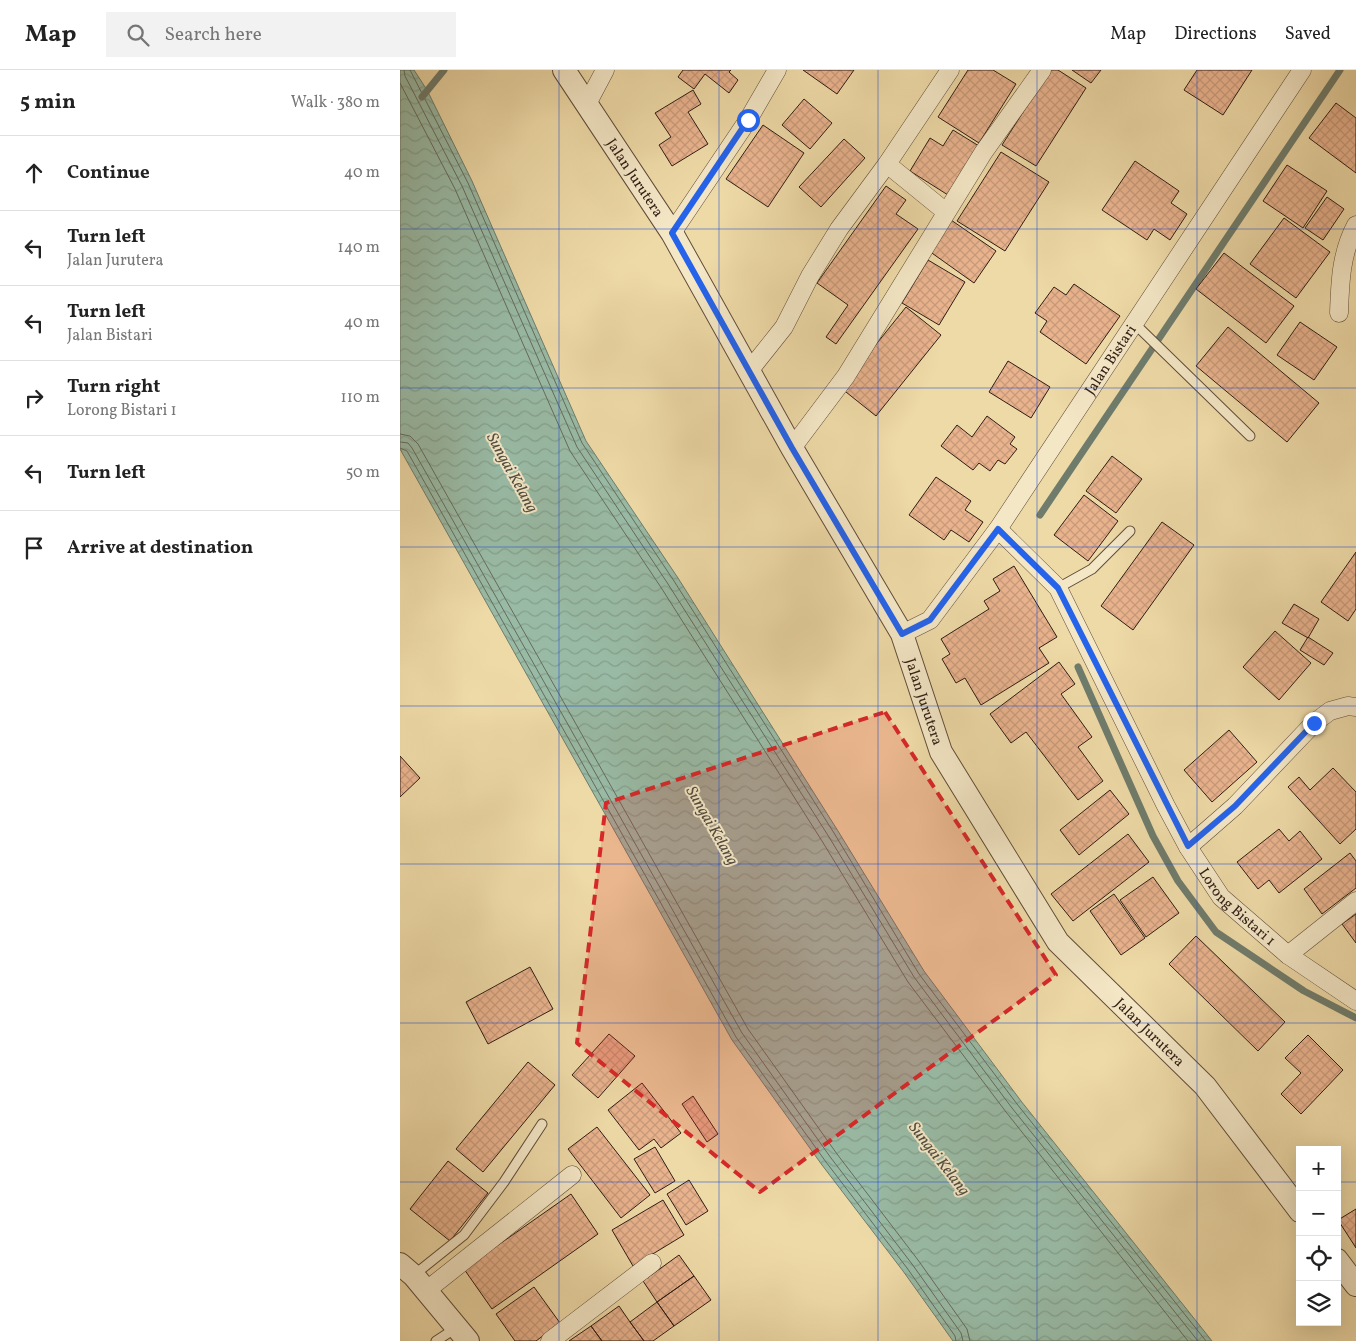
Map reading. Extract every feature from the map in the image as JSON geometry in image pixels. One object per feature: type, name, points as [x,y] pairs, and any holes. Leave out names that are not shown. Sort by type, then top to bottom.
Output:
[{"type":"street","name":"Jalan Jurutera","points":[[564,70],[672,233],[792,448],[902,634],[941,752],[1058,942],[1206,1086],[1296,1206]]},
{"type":"street","points":[[587,104],[605,70]]},
{"type":"street","points":[[672,233],[748,120],[777,70]]},
{"type":"street","points":[[749,371],[784,327],[810,276],[839,228],[887,164],[950,70]]},
{"type":"street","points":[[792,448],[846,376],[983,153],[1042,70]]},
{"type":"street","name":"Jalan Bistari","points":[[902,634],[930,620],[998,529],[1140,329],[1302,70]]},
{"type":"street","points":[[887,164],[946,212]]},
{"type":"street","points":[[1339,313],[1340,270],[1350,236],[1356,225]]},
{"type":"street","name":"Lorong Bistari 1","points":[[998,529],[1058,588],[1188,846],[1221,897],[1288,955],[1356,1001]]},
{"type":"street","points":[[1188,846],[1235,806],[1314,723],[1330,711],[1348,706],[1356,707]]},
{"type":"street","points":[[1288,955],[1356,901]]},
{"type":"street","points":[[463,1334],[413,1277],[572,1175]]},
{"type":"street","points":[[550,1341],[652,1263]]},
{"type":"street","points":[[1341,1265],[1356,1285]]},
{"type":"lane","points":[[1140,329],[1250,436]]},
{"type":"lane","points":[[1058,588],[1092,569],[1130,532]]},
{"type":"lane","points":[[413,1277],[464,1235],[542,1124]]},
{"type":"lane","points":[[436,1341],[463,1334]]},
{"type":"highlighted area","points":[[885,712],[1056,975],[760,1192],[577,1043],[606,803]]},
{"type":"water","name":"Sungai Kelang","points":[[400,70],[414,70],[427,90],[472,181],[586,441],[678,578],[924,971],[1021,1101],[1212,1341],[953,1341],[732,1040],[400,449]]},
{"type":"building","points":[[683,70],[731,70],[729,72],[738,80],[729,93],[705,74],[694,89],[678,77]]},
{"type":"building","points":[[803,70],[854,70],[837,94]]},
{"type":"building","points":[[968,70],[993,70],[1016,84],[979,143],[938,117]]},
{"type":"building","points":[[1050,70],[1058,70],[1086,88],[1036,166],[1002,145]]},
{"type":"building","points":[[1072,70],[1101,70],[1091,83]]},
{"type":"building","points":[[1197,70],[1252,70],[1223,115],[1184,90]]},
{"type":"building","points":[[693,90],[701,104],[688,112],[708,144],[672,166],[659,145],[671,137],[655,113]]},
{"type":"building","points":[[804,99],[832,123],[810,149],[782,125]]},
{"type":"building","points":[[1336,103],[1356,118],[1356,173],[1309,138]]},
{"type":"building","points":[[763,125],[804,153],[768,207],[726,179]]},
{"type":"building","points":[[953,130],[979,146],[948,195],[910,171],[930,138],[943,146]]},
{"type":"building","points":[[844,139],[865,158],[821,207],[799,187]]},
{"type":"building","points":[[1001,152],[1049,182],[1005,251],[957,221]]},
{"type":"building","points":[[1135,161],[1179,191],[1171,203],[1187,214],[1170,240],[1154,229],[1147,240],[1102,210]]},
{"type":"building","points":[[1287,165],[1327,191],[1303,228],[1263,201]]},
{"type":"building","points":[[886,186],[906,200],[896,214],[918,229],[836,344],[826,337],[848,305],[817,283]]},
{"type":"building","points":[[1327,197],[1344,209],[1323,240],[1305,228]]},
{"type":"building","points":[[1284,218],[1330,252],[1296,298],[1250,264]]},
{"type":"building","points":[[951,220],[996,251],[974,283],[929,251]]},
{"type":"building","points":[[1224,253],[1294,306],[1266,343],[1196,289]]},
{"type":"building","points":[[928,260],[965,282],[939,325],[902,303]]},
{"type":"building","points":[[1074,284],[1120,316],[1086,364],[1040,332],[1047,321],[1035,313],[1054,287],[1066,295]]},
{"type":"building","points":[[906,307],[941,335],[876,416],[841,388]]},
{"type":"building","points":[[1300,322],[1337,347],[1314,380],[1277,355]]},
{"type":"building","points":[[1228,327],[1319,403],[1287,442],[1196,366]]},
{"type":"building","points":[[1008,361],[1050,387],[1031,418],[989,392]]},
{"type":"building","points":[[987,416],[1015,437],[1010,444],[1017,449],[1005,464],[998,460],[990,471],[979,463],[973,470],[941,446],[957,425],[972,437]]},
{"type":"building","points":[[1112,456],[1142,479],[1116,513],[1086,491]]},
{"type":"building","points":[[936,477],[971,501],[965,510],[983,522],[969,542],[951,530],[944,540],[909,515]]},
{"type":"building","points":[[1084,495],[1118,521],[1088,561],[1054,535]]},
{"type":"building","points":[[1162,522],[1194,545],[1133,630],[1101,606]]},
{"type":"building","points":[[1356,552],[1356,609],[1348,621],[1321,602]]},
{"type":"building","points":[[1014,566],[1057,637],[1039,648],[1049,663],[981,705],[965,678],[956,683],[942,659],[950,654],[941,639],[989,609],[984,601],[1000,591],[993,579]]},
{"type":"building","points":[[1294,604],[1319,619],[1308,638],[1282,623]]},
{"type":"building","points":[[1275,631],[1311,663],[1279,700],[1243,667]]},
{"type":"building","points":[[1308,637],[1333,653],[1324,665],[1300,650]]},
{"type":"building","points":[[1059,662],[1075,684],[1061,694],[1092,737],[1078,747],[1103,781],[1078,800],[1026,732],[1011,743],[990,714]]},
{"type":"building","points":[[1229,730],[1257,762],[1212,802],[1184,770]]},
{"type":"building","points":[[400,756],[420,778],[400,797]]},
{"type":"building","points":[[1333,768],[1356,792],[1356,829],[1340,844],[1288,787],[1299,777],[1310,790]]},
{"type":"building","points":[[1110,790],[1129,814],[1079,855],[1060,830]]},
{"type":"building","points":[[1279,829],[1289,841],[1300,831],[1322,859],[1279,893],[1269,880],[1258,889],[1237,862]]},
{"type":"building","points":[[1128,834],[1149,862],[1073,921],[1051,894]]},
{"type":"building","points":[[1350,853],[1356,861],[1356,888],[1322,914],[1304,889]]},
{"type":"building","points":[[1153,877],[1179,913],[1146,937],[1120,900]]},
{"type":"building","points":[[1114,894],[1145,938],[1121,955],[1090,911]]},
{"type":"building","points":[[1356,914],[1356,943],[1342,924]]},
{"type":"building","points":[[1196,936],[1285,1022],[1258,1051],[1169,964]]},
{"type":"building","points":[[530,967],[553,1009],[488,1044],[466,1002]]},
{"type":"building","points":[[609,1034],[635,1056],[598,1098],[572,1075]]},
{"type":"building","points":[[1308,1035],[1343,1070],[1301,1114],[1281,1094],[1301,1073],[1285,1058]]},
{"type":"building","points":[[528,1062],[555,1085],[483,1172],[456,1149]]},
{"type":"building","points":[[642,1083],[681,1133],[661,1148],[654,1139],[639,1150],[608,1110]]},
{"type":"building","points":[[693,1096],[718,1134],[707,1142],[682,1104]]},
{"type":"building","points":[[597,1127],[650,1195],[621,1218],[568,1149]]},
{"type":"building","points":[[655,1147],[675,1181],[655,1193],[634,1159]]},
{"type":"building","points":[[448,1161],[488,1193],[450,1241],[410,1209]]},
{"type":"building","points":[[689,1180],[708,1211],[686,1225],[667,1194]]},
{"type":"building","points":[[571,1194],[598,1234],[492,1309],[464,1269]]},
{"type":"building","points":[[663,1200],[684,1235],[633,1266],[612,1230]]},
{"type":"building","points":[[1356,1209],[1356,1248],[1341,1225],[1341,1218]]},
{"type":"building","points":[[679,1255],[694,1276],[657,1302],[643,1281]]},
{"type":"building","points":[[694,1276],[711,1300],[674,1326],[657,1302]]},
{"type":"building","points":[[534,1287],[560,1323],[536,1341],[515,1341],[496,1314]]},
{"type":"building","points":[[657,1302],[674,1326],[653,1341],[644,1341],[630,1322]]},
{"type":"building","points":[[619,1306],[644,1341],[602,1341],[591,1326]]},
{"type":"building","points":[[591,1326],[602,1341],[569,1341]]},
{"type":"waterway","points":[[422,97],[444,70]]},
{"type":"waterway","points":[[1040,515],[1340,70]]},
{"type":"waterway","points":[[1078,667],[1153,836],[1178,881],[1216,932],[1304,991],[1356,1018]]},
{"type":"route","points":[[748,120],[672,233],[792,448],[902,634],[930,620],[998,529],[1058,588],[1166,806],[1188,846],[1235,806],[1314,723]]}]
